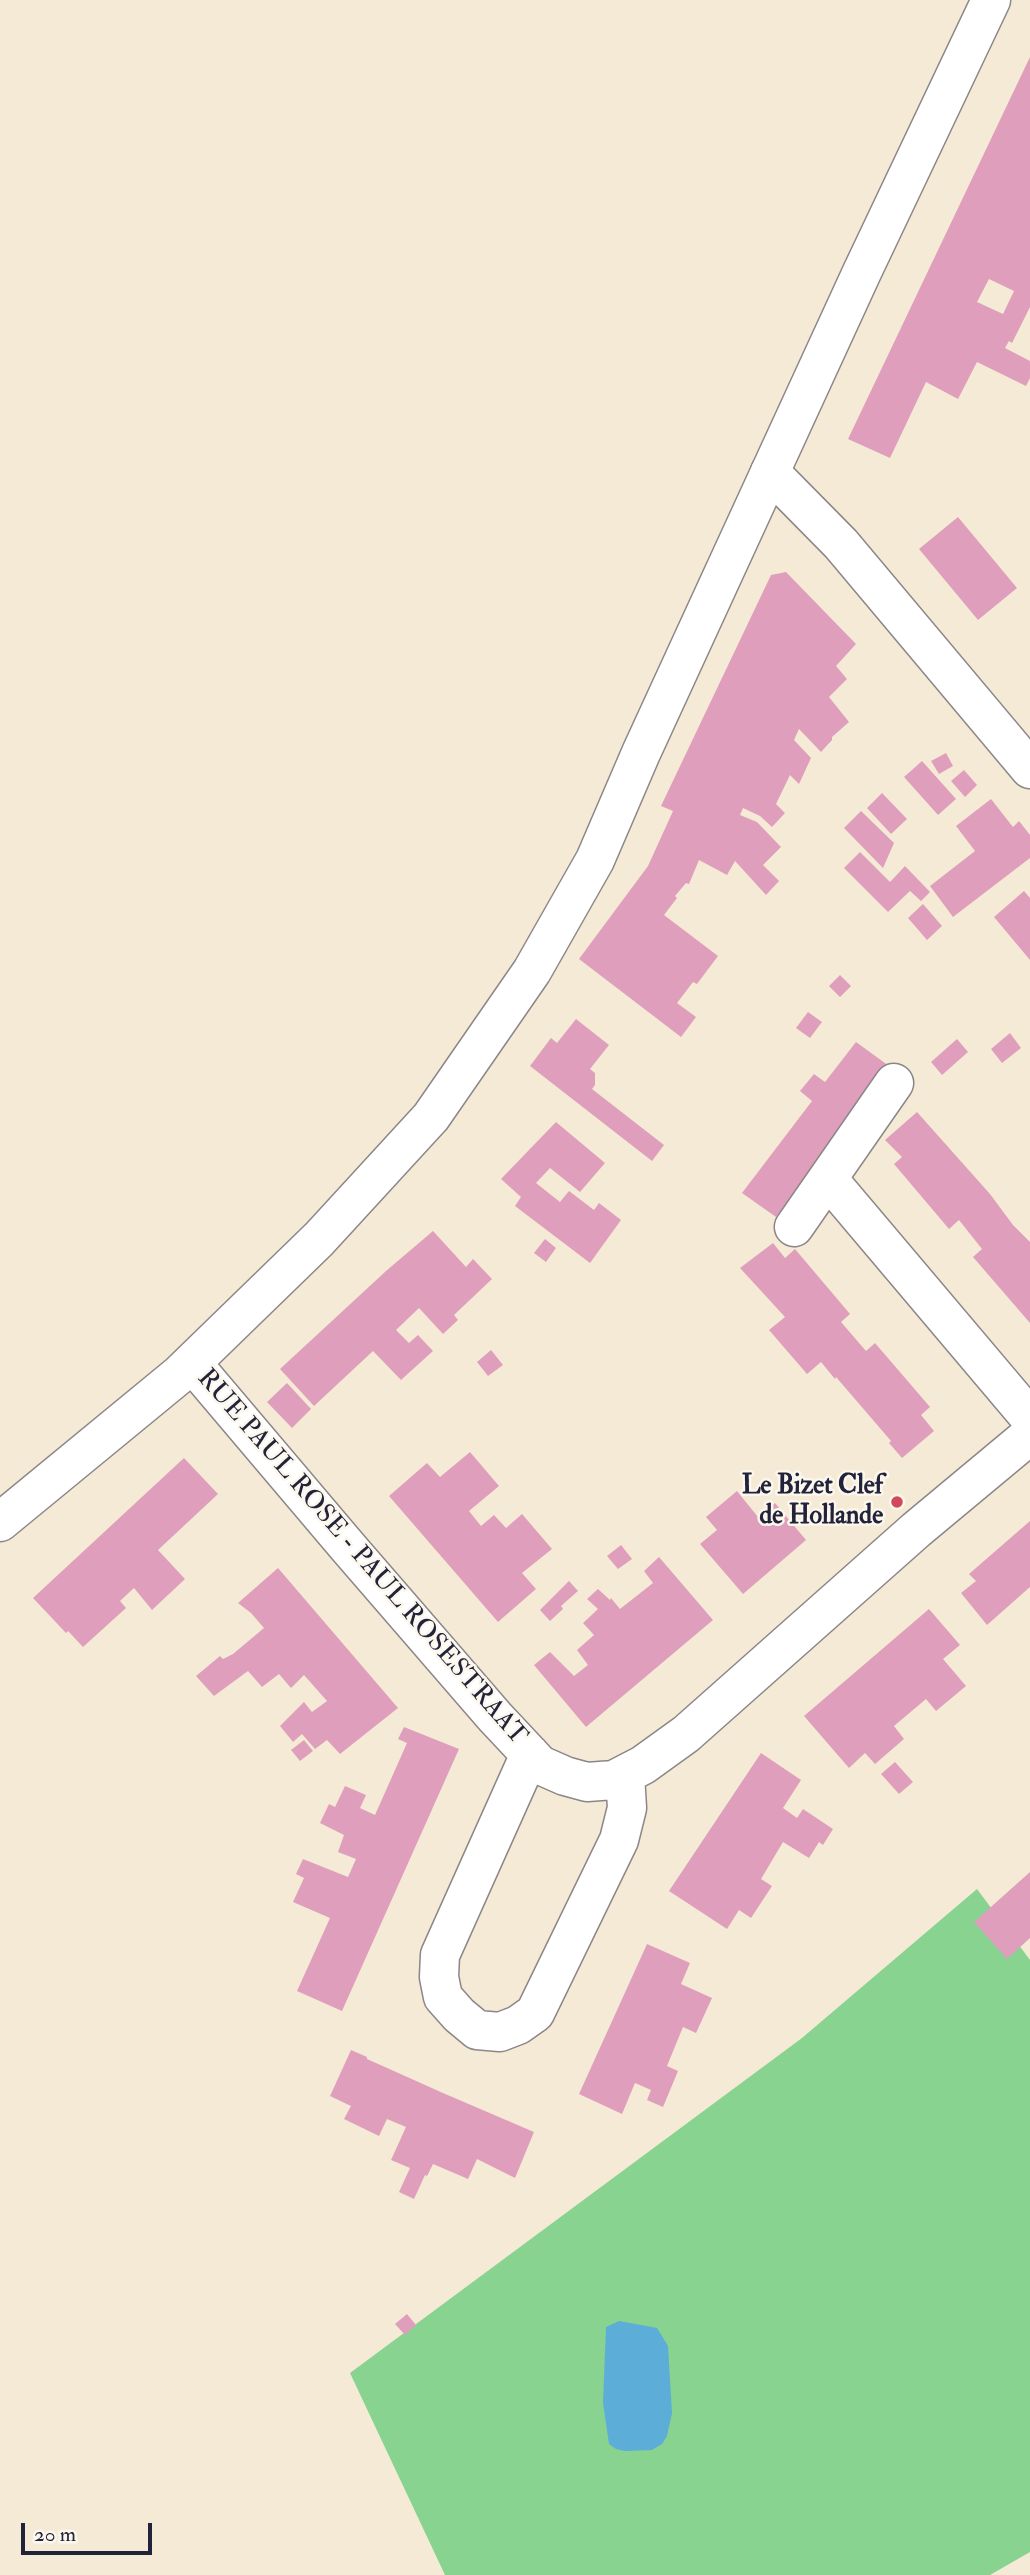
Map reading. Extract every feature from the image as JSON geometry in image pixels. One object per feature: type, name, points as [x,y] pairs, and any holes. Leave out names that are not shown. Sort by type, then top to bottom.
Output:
[{"type":"street","points":[[0,1522],[192,1363],[319,1239],[431,1117],[532,971],[595,860],[770,472],[991,0]]},
{"type":"street","points":[[770,472],[841,544],[1030,769]]},
{"type":"street","points":[[794,1227],[894,1083]]},
{"type":"street","points":[[828,1179],[1030,1418]]},
{"type":"street","name":"RUE PAUL ROSE - PAUL ROSESTRAAT","points":[[192,1363],[347,1546],[540,1765],[587,1782],[614,1780],[625,1775],[686,1734],[916,1530],[1030,1435]]},
{"type":"street","name":"RUE PAUL ROSE - PAUL ROSESTRAAT","points":[[530,1754],[440,1955],[439,1978],[443,1997],[477,2030],[500,2032],[518,2025],[535,2012],[619,1840],[627,1808],[625,1775]]},
{"type":"green space","points":[[977,1889],[1030,1960],[1030,2552],[990,2575],[445,2575],[350,2373],[802,2038]]},
{"type":"water","points":[[619,2321],[657,2328],[668,2346],[672,2413],[667,2436],[662,2444],[652,2450],[625,2451],[609,2444],[603,2403],[606,2327]]},
{"type":"building","points":[[1030,57],[1030,307],[1012,343],[1009,341],[1005,348],[1030,361],[1030,378],[1026,386],[977,362],[958,399],[926,382],[890,458],[848,439]],"holes":[[[989,279],[1014,291],[1003,314],[977,302]]]},
{"type":"building","points":[[958,517],[1017,588],[978,620],[919,549]]},
{"type":"building","points":[[786,572],[856,644],[836,666],[847,679],[829,697],[849,722],[832,737],[821,752],[799,729],[794,740],[811,758],[799,784],[790,775],[776,804],[785,813],[772,827],[760,816],[743,808],[740,815],[757,822],[781,847],[763,865],[779,881],[766,895],[735,861],[727,875],[699,860],[689,884],[686,883],[675,896],[677,898],[664,915],[718,956],[697,984],[693,982],[677,1003],[696,1017],[681,1037],[579,959],[648,866],[673,811],[661,806],[771,575]]},
{"type":"building","points":[[946,753],[953,766],[939,774],[931,761]]},
{"type":"building","points":[[922,761],[956,799],[938,815],[904,777]]},
{"type":"building","points":[[964,770],[977,785],[965,797],[951,781]]},
{"type":"building","points":[[882,793],[907,819],[891,834],[867,808]]},
{"type":"building","points":[[991,799],[1013,827],[1019,821],[1030,835],[1030,858],[953,917],[930,886],[975,851],[956,826]]},
{"type":"building","points":[[861,811],[894,843],[883,868],[844,828]]},
{"type":"building","points":[[860,852],[890,882],[905,866],[930,892],[921,901],[910,891],[888,912],[844,868]]},
{"type":"building","points":[[1024,891],[1030,898],[1030,960],[994,917]]},
{"type":"building","points":[[923,904],[942,926],[927,940],[908,918]]},
{"type":"building","points":[[840,975],[851,986],[840,997],[829,986]]},
{"type":"building","points":[[808,1012],[822,1022],[810,1038],[796,1028]]},
{"type":"building","points":[[576,1019],[609,1045],[590,1069],[595,1073],[595,1085],[592,1089],[664,1145],[652,1161],[530,1066],[551,1038],[557,1043]]},
{"type":"building","points":[[1010,1033],[1021,1048],[1002,1063],[991,1049]]},
{"type":"building","points":[[957,1039],[968,1052],[942,1075],[931,1062]]},
{"type":"building","points":[[856,1042],[889,1066],[776,1217],[742,1193],[812,1101],[800,1091],[814,1074],[825,1082]]},
{"type":"building","points":[[917,1112],[1030,1242],[1030,1323],[973,1257],[982,1249],[959,1220],[949,1229],[894,1164],[902,1157],[885,1140]]},
{"type":"building","points":[[556,1122],[605,1163],[580,1192],[550,1168],[536,1183],[560,1202],[569,1191],[594,1210],[599,1203],[621,1220],[590,1263],[515,1206],[521,1197],[501,1179]]},
{"type":"building","points":[[433,1231],[466,1267],[473,1259],[492,1279],[454,1315],[458,1320],[443,1334],[419,1308],[396,1330],[409,1343],[418,1335],[433,1351],[401,1380],[373,1351],[314,1406],[280,1369]]},
{"type":"building","points":[[545,1239],[556,1248],[546,1262],[534,1253]]},
{"type":"building","points":[[773,1243],[785,1258],[795,1249],[850,1314],[841,1322],[866,1351],[875,1343],[930,1407],[921,1415],[934,1431],[902,1458],[889,1443],[891,1441],[821,1362],[807,1374],[769,1330],[785,1317],[740,1268]]},
{"type":"building","points":[[491,1350],[503,1365],[488,1376],[477,1362]]},
{"type":"building","points":[[287,1383],[311,1409],[292,1428],[267,1402]]},
{"type":"building","points":[[470,1452],[499,1486],[469,1511],[481,1526],[494,1515],[506,1528],[522,1514],[552,1549],[522,1573],[536,1589],[498,1622],[389,1496],[427,1463],[440,1477]]},
{"type":"building","points":[[184,1458],[218,1494],[158,1550],[185,1579],[152,1610],[134,1588],[120,1601],[126,1608],[83,1647],[33,1598]]},
{"type":"building","points":[[737,1491],[758,1517],[775,1503],[806,1540],[743,1594],[700,1544],[717,1530],[706,1517]]},
{"type":"building","points":[[1030,1521],[1030,1587],[987,1625],[961,1593],[976,1581],[969,1574]]},
{"type":"building","points":[[621,1545],[632,1559],[618,1569],[607,1556]]},
{"type":"building","points":[[659,1557],[713,1620],[586,1727],[534,1665],[550,1652],[574,1676],[588,1665],[577,1650],[594,1635],[583,1623],[598,1609],[587,1599],[598,1589],[620,1609],[653,1583],[644,1571]]},
{"type":"building","points":[[278,1568],[398,1708],[340,1754],[327,1740],[315,1749],[302,1734],[293,1742],[280,1726],[304,1702],[312,1712],[327,1701],[304,1675],[291,1688],[279,1674],[262,1687],[248,1671],[214,1696],[196,1676],[220,1656],[223,1659],[233,1654],[264,1628],[238,1603]]},
{"type":"building","points":[[569,1581],[578,1591],[561,1606],[563,1609],[550,1621],[540,1610]]},
{"type":"building","points":[[929,1609],[960,1645],[943,1659],[966,1686],[936,1711],[926,1699],[894,1726],[904,1739],[875,1764],[865,1753],[849,1768],[804,1716]]},
{"type":"building","points":[[404,1727],[459,1749],[342,2011],[297,1991],[330,1918],[293,1902],[304,1878],[296,1874],[303,1859],[348,1877],[356,1859],[338,1852],[344,1835],[320,1823],[329,1804],[335,1807],[345,1786],[366,1795],[360,1808],[375,1815],[407,1743],[398,1739]]},
{"type":"building","points":[[304,1740],[313,1751],[300,1761],[291,1750]]},
{"type":"building","points":[[761,1753],[801,1780],[783,1808],[797,1818],[803,1809],[833,1829],[823,1845],[819,1842],[809,1858],[783,1842],[761,1879],[772,1886],[751,1918],[739,1910],[727,1929],[669,1891]]},
{"type":"building","points":[[895,1762],[913,1782],[899,1794],[881,1774]]},
{"type":"building","points":[[1030,1872],[1030,1938],[1007,1959],[974,1922]]},
{"type":"building","points":[[647,1944],[690,1963],[681,1984],[712,1998],[696,2033],[683,2027],[667,2066],[678,2071],[663,2107],[647,2100],[651,2090],[635,2083],[622,2114],[579,2094]]},
{"type":"building","points":[[351,2050],[534,2132],[515,2178],[477,2159],[468,2179],[433,2164],[414,2199],[399,2192],[410,2168],[391,2160],[406,2127],[387,2119],[379,2136],[344,2119],[351,2106],[330,2096]]},
{"type":"building","points":[[407,2314],[416,2325],[405,2335],[395,2324]]},
{"type":"place","name":"Le Bizet Clef de Hollande","points":[[897,1502]]}]
